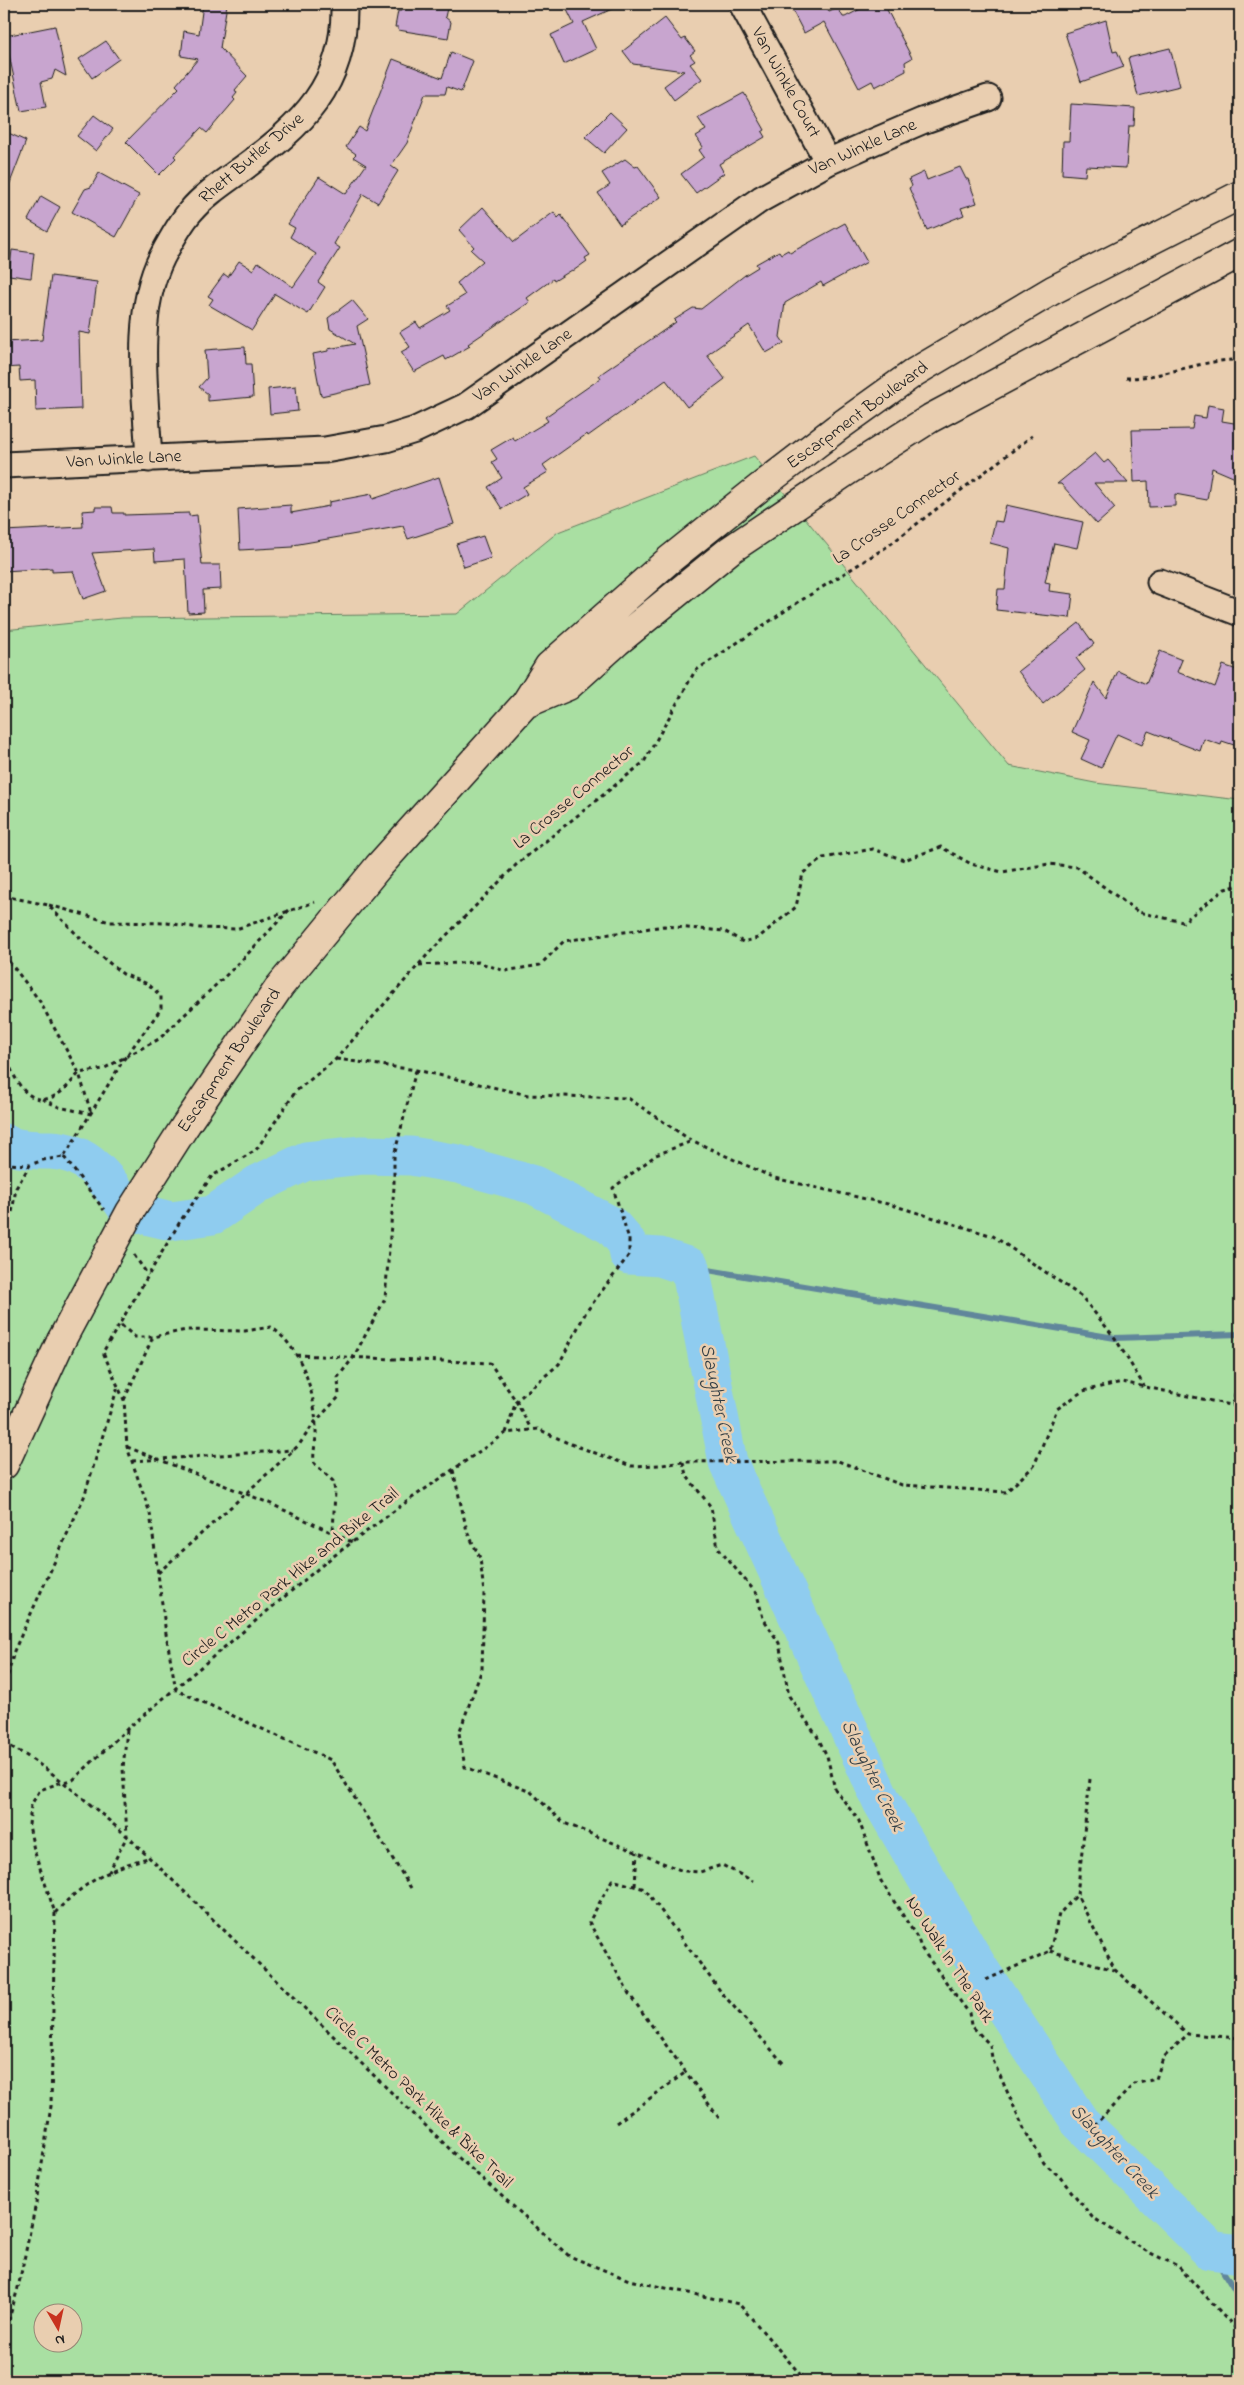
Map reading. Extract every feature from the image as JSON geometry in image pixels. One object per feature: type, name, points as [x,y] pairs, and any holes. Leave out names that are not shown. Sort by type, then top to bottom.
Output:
[{"type":"main road","name":"Escarpment Boulevard","points":[[4,1465],[61,1342],[130,1212],[185,1126],[280,986],[378,867],[525,704],[549,666],[669,560],[837,428],[915,372],[1053,290],[1240,195]]},
{"type":"main road","name":"Escarpment Boulevard","points":[[525,704],[568,686],[617,642],[730,550],[923,423],[1240,253]]},
{"type":"street","name":"Rhett Butler Drive","points":[[149,458],[145,329],[148,299],[161,258],[190,212],[208,194],[276,144],[308,113],[318,98],[336,60],[343,28],[344,4]]},
{"type":"street","name":"Van Winkle Court","points":[[742,4],[828,162]]},
{"type":"street","name":"Van Winkle Lane","points":[[4,465],[325,450],[386,439],[422,427],[466,406],[740,212],[828,162],[922,121],[988,98]]},
{"type":"street","points":[[1160,582],[1240,613]]},
{"type":"path","points":[[1126,378],[1140,378],[1177,372],[1226,359],[1240,360]]},
{"type":"path","name":"La Crosse Connector","points":[[118,1386],[103,1352],[181,1220],[212,1176],[256,1150],[296,1092],[336,1059],[419,964],[516,865],[644,762],[695,671],[797,603],[888,546],[1032,436]]},
{"type":"path","points":[[419,964],[478,962],[505,971],[540,965],[564,941],[664,926],[724,931],[743,942],[758,938],[796,907],[803,873],[823,858],[873,849],[904,860],[941,846],[970,864],[1002,872],[1049,864],[1077,867],[1138,912],[1183,922],[1225,889],[1240,884]]},
{"type":"path","points":[[4,896],[48,905],[110,922],[167,923],[200,928],[236,929],[291,908],[315,902]]},
{"type":"path","points":[[4,1164],[30,1165],[43,1160],[64,1157],[124,1059],[161,1009],[161,996],[148,984],[124,974],[107,962],[85,943],[48,905]]},
{"type":"path","points":[[41,1099],[57,1097],[79,1073],[103,1069],[159,1039],[238,964],[291,908]]},
{"type":"path","points":[[4,955],[39,1000],[79,1073],[91,1114]]},
{"type":"path","points":[[4,1054],[28,1094],[58,1107],[91,1114]]},
{"type":"path","points":[[336,1059],[416,1070],[528,1096],[628,1098],[692,1140],[774,1178],[892,1205],[993,1236],[1082,1297],[1115,1338],[1144,1387]]},
{"type":"path","points":[[158,1573],[292,1450],[339,1397],[338,1377],[353,1358],[386,1299],[394,1187],[394,1156],[416,1070]]},
{"type":"path","points":[[506,1433],[516,1401],[559,1364],[586,1312],[629,1255],[629,1239],[614,1188],[656,1155],[692,1140]]},
{"type":"path","points":[[4,1231],[12,1213],[16,1188],[30,1165]]},
{"type":"path","points":[[121,1324],[135,1337],[153,1337],[186,1330],[245,1331],[271,1327],[283,1335],[296,1355],[313,1398],[314,1463],[333,1481],[335,1491],[333,1533]]},
{"type":"path","points":[[124,1400],[153,1337]]},
{"type":"path","points":[[296,1355],[490,1363],[516,1401],[531,1430]]},
{"type":"path","points":[[1233,1406],[1240,1366]]},
{"type":"path","name":"Circle C Metro Park Hike and Bike Trail","points":[[4,2336],[18,2288],[36,2203],[51,2106],[55,1913],[34,1850],[29,1825],[31,1805],[40,1790],[73,1780],[127,1730],[352,1542],[506,1433],[538,1429],[568,1443],[631,1466],[662,1466],[683,1462],[838,1461],[902,1485],[1006,1492],[1034,1466],[1057,1409],[1083,1391],[1122,1382],[1240,1407]]},
{"type":"path","points":[[118,1386],[124,1400],[127,1447],[150,1513],[176,1690],[331,1760],[411,1888]]},
{"type":"path","points":[[4,1691],[14,1650],[84,1497],[118,1386]]},
{"type":"path","points":[[127,1447],[244,1494],[352,1542]]},
{"type":"path","points":[[132,1461],[292,1450]]},
{"type":"path","name":"No Walk In The Park","points":[[683,1462],[686,1475],[711,1507],[718,1548],[757,1594],[763,1618],[779,1643],[789,1696],[817,1736],[827,1756],[835,1789],[859,1821],[881,1881],[918,1939],[921,1948],[969,2014],[971,2025],[990,2046],[992,2058],[1024,2129],[1044,2162],[1059,2176],[1092,2217],[1146,2251],[1178,2266],[1240,2333]]},
{"type":"path","points":[[453,1470],[467,1532],[480,1558],[484,1593],[482,1669],[459,1733],[465,1766],[531,1792],[564,1823],[683,1871],[700,1872],[722,1865],[753,1881]]},
{"type":"path","points":[[109,1872],[127,1836],[123,1768],[127,1730]]},
{"type":"path","name":"Circle C Metro Park Hike & Bike Trail","points":[[4,1743],[20,1751],[62,1782],[127,1836],[458,2158],[569,2256],[629,2280],[739,2304],[806,2381]]},
{"type":"path","points":[[1090,1779],[1076,1895],[1115,1970],[1188,2034],[1240,2038]]},
{"type":"path","points":[[635,1886],[636,1852]]},
{"type":"path","points":[[55,1913],[72,1895],[109,1872],[128,1863],[148,1858]]},
{"type":"path","points":[[719,2118],[629,1994],[589,1922],[612,1880],[646,1889],[721,1992],[784,2064]]},
{"type":"path","points":[[1050,1951],[1059,1914],[1076,1895]]},
{"type":"path","points":[[986,1980],[1050,1951],[1115,1970]]},
{"type":"path","points":[[1089,2131],[1134,2084],[1156,2079],[1163,2058],[1188,2034]]},
{"type":"path","points":[[616,2123],[686,2072]]},
{"type":"green space","points":[[754,456],[1009,766],[1095,783],[1240,800],[1240,2381],[4,2381],[4,630],[122,618],[457,614],[558,532]]},
{"type":"building","points":[[203,4],[227,4],[220,48],[247,76],[235,90],[237,93],[233,98],[235,100],[207,133],[201,128],[159,175],[126,142],[179,88],[176,85],[198,59],[181,56],[184,31],[199,34]]},
{"type":"building","points":[[402,4],[448,4],[445,17],[451,22],[448,38],[398,30],[398,27],[395,27],[398,11],[401,11]]},
{"type":"building","points":[[581,4],[623,4],[583,22],[596,49],[564,64],[551,35],[574,24],[567,10]]},
{"type":"building","points":[[789,4],[825,4],[829,12],[838,8],[843,17],[845,17],[870,4],[884,4],[912,58],[905,62],[906,71],[875,87],[872,81],[859,88],[824,22],[804,33]]},
{"type":"building","points":[[665,18],[682,40],[685,38],[695,51],[690,55],[695,61],[690,64],[702,79],[674,100],[664,86],[684,71],[633,64],[623,51]]},
{"type":"building","points":[[1106,20],[1113,52],[1117,51],[1124,67],[1081,82],[1065,33]]},
{"type":"building","points":[[55,26],[66,76],[55,70],[52,79],[41,82],[46,107],[21,111],[5,36]]},
{"type":"building","points":[[106,41],[119,59],[92,78],[79,59]]},
{"type":"building","points":[[1170,48],[1180,86],[1138,96],[1128,58]]},
{"type":"building","points":[[451,52],[473,61],[461,92],[447,87],[445,94],[425,94],[407,143],[391,166],[398,171],[378,203],[363,194],[334,244],[340,248],[318,282],[325,287],[308,314],[275,294],[252,330],[209,305],[213,299],[208,296],[224,274],[228,277],[239,261],[253,270],[258,262],[293,287],[316,254],[290,237],[295,228],[288,224],[319,177],[346,194],[366,165],[353,157],[356,154],[346,147],[359,127],[365,131],[393,59],[442,78]]},
{"type":"building","points":[[744,93],[765,130],[762,132],[765,137],[719,164],[724,173],[696,193],[681,174],[704,157],[699,150],[703,147],[696,136],[706,130],[698,118]]},
{"type":"building","points":[[1071,104],[1135,108],[1134,126],[1129,126],[1126,168],[1086,166],[1085,176],[1062,174],[1063,141],[1069,141]]},
{"type":"building","points":[[610,112],[627,128],[604,153],[585,137]]},
{"type":"building","points":[[94,115],[113,129],[96,151],[77,136]]},
{"type":"building","points":[[4,131],[26,141],[5,196],[4,196]]},
{"type":"building","points":[[625,159],[635,167],[638,166],[661,197],[620,225],[598,193],[610,185],[602,173]]},
{"type":"building","points":[[960,167],[966,179],[968,179],[977,203],[961,208],[964,215],[927,230],[909,188],[912,186],[909,179],[924,172],[927,180]]},
{"type":"building","points":[[99,173],[139,195],[116,237],[72,212],[85,189],[91,187]]},
{"type":"building","points":[[41,196],[60,207],[47,231],[28,220]]},
{"type":"building","points":[[483,207],[514,242],[554,212],[558,218],[561,215],[590,255],[585,258],[587,261],[573,271],[554,281],[553,279],[527,298],[530,302],[468,344],[470,346],[446,360],[444,356],[414,372],[401,352],[410,347],[400,332],[416,322],[420,328],[450,310],[447,306],[465,295],[457,283],[483,261],[471,250],[474,247],[459,230]]},
{"type":"building","points":[[845,223],[867,262],[823,286],[821,282],[785,303],[780,337],[784,343],[766,353],[749,325],[707,355],[725,379],[705,394],[687,407],[666,380],[588,436],[587,434],[543,465],[548,472],[523,487],[527,494],[502,509],[488,487],[502,478],[492,462],[497,459],[491,450],[513,437],[515,441],[548,421],[545,417],[601,378],[599,375],[676,322],[674,320],[693,308],[701,309],[758,267],[756,264],[779,251],[781,254],[788,250],[790,253]]},
{"type":"building","points":[[12,250],[34,253],[31,278],[9,275]]},
{"type":"building","points":[[51,276],[97,282],[90,334],[79,332],[81,409],[36,411],[35,380],[20,381],[19,367],[4,368],[4,342],[42,340]]},
{"type":"building","points":[[352,300],[368,319],[357,326],[370,385],[321,396],[313,354],[355,344],[330,329],[328,318]]},
{"type":"building","points":[[245,347],[246,364],[251,364],[253,397],[208,401],[208,394],[199,387],[207,378],[205,350]]},
{"type":"building","points":[[296,386],[298,411],[270,414],[268,389]]},
{"type":"building","points":[[1208,405],[1224,408],[1222,421],[1240,424],[1240,480],[1212,468],[1207,500],[1175,494],[1175,506],[1149,507],[1148,481],[1134,482],[1132,430],[1192,429],[1194,416],[1206,418]]},
{"type":"building","points":[[1095,453],[1104,463],[1108,460],[1128,483],[1094,483],[1115,508],[1097,524],[1061,484],[1057,484]]},
{"type":"building","points":[[439,477],[454,524],[408,539],[403,526],[293,545],[293,547],[240,550],[238,509],[291,505],[291,513],[329,506],[329,502],[372,494],[373,499]]},
{"type":"building","points":[[1006,505],[1083,522],[1077,548],[1054,543],[1045,582],[1050,583],[1049,591],[1073,594],[1070,618],[996,610],[998,589],[1005,589],[1009,548],[990,543],[995,521],[1002,522]]},
{"type":"building","points":[[95,507],[112,507],[113,513],[124,513],[124,515],[189,513],[189,516],[197,515],[202,565],[220,565],[221,589],[203,590],[204,612],[188,613],[185,559],[155,561],[154,549],[92,553],[106,591],[83,599],[73,571],[52,572],[52,568],[4,571],[4,531],[83,527],[82,511],[95,510]]},
{"type":"building","points":[[483,536],[491,558],[464,567],[456,544]]},
{"type":"building","points":[[1079,623],[1094,644],[1076,658],[1085,670],[1043,704],[1018,671]]},
{"type":"building","points":[[1160,651],[1182,660],[1177,672],[1215,687],[1223,665],[1240,671],[1240,747],[1222,741],[1221,745],[1204,739],[1200,751],[1148,731],[1142,745],[1117,734],[1101,768],[1081,759],[1090,740],[1072,732],[1094,682],[1106,698],[1118,671],[1146,684]]},
{"type":"waterway","name":"Slaughter Creek","points":[[4,1143],[20,1148],[50,1150],[76,1156],[87,1162],[105,1179],[129,1211],[171,1221],[213,1215],[258,1184],[306,1161],[362,1155],[411,1156],[458,1164],[534,1185],[612,1226],[627,1243],[629,1255],[660,1257],[690,1267],[728,1462],[882,1802],[978,1967],[1080,2122],[1210,2250],[1240,2254]]},
{"type":"waterway","points":[[690,1267],[1115,1338],[1240,1334]]},
{"type":"waterway","points":[[1210,2250],[1240,2299]]}]
